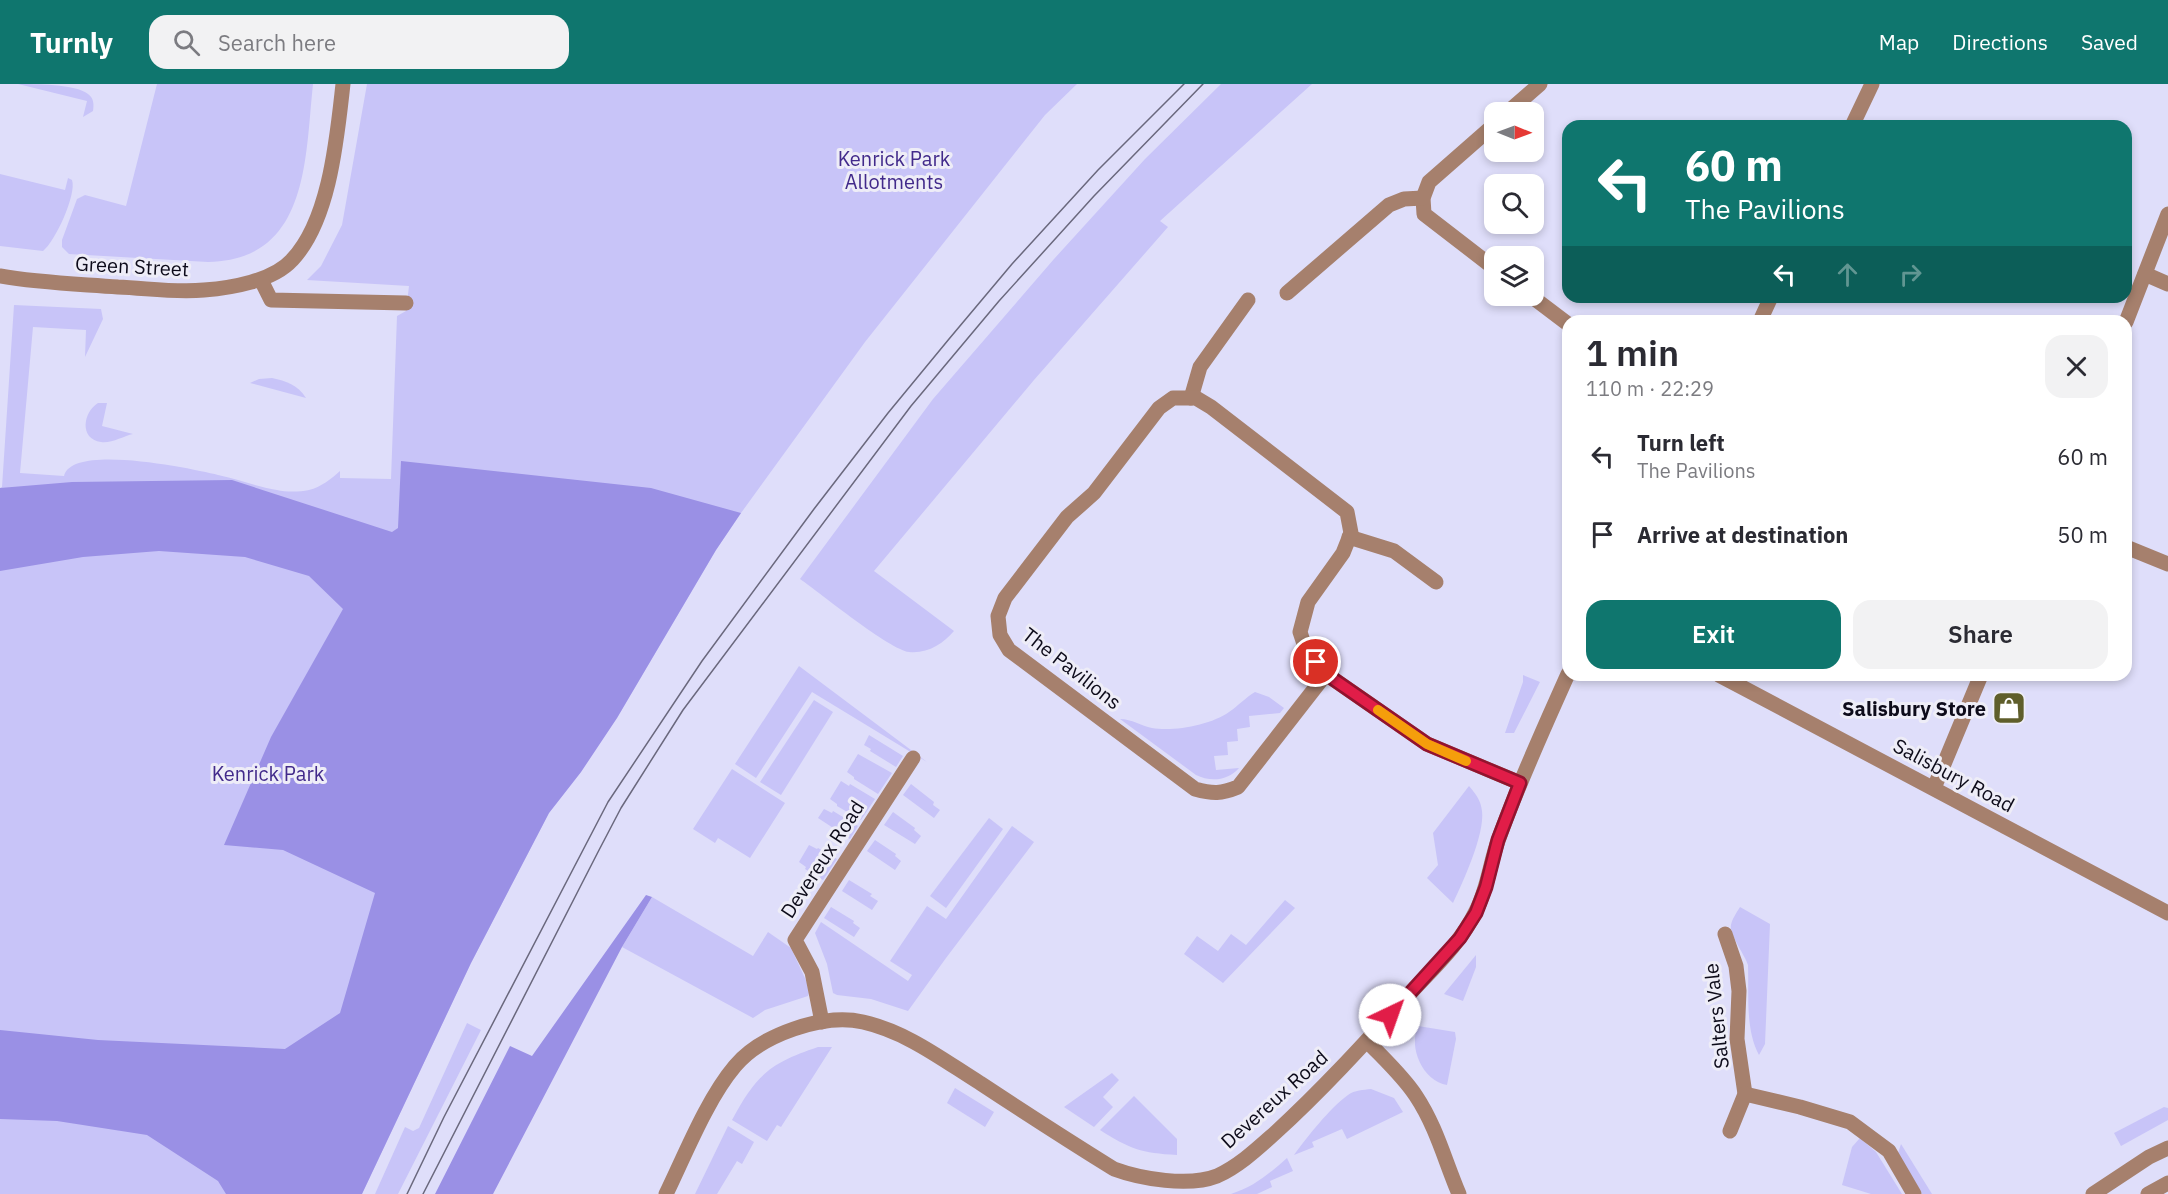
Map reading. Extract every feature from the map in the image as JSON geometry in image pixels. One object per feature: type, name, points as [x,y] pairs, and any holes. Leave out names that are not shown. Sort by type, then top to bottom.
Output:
[{"type":"street","name":"Green Street","points":[[0,276],[110,286],[203,291],[261,280],[277,272],[292,261],[306,241],[320,211],[330,175],[343,84]]},
{"type":"street","points":[[1519,102],[1540,84]]},
{"type":"street","points":[[1855,120],[1872,84]]},
{"type":"street","points":[[1484,134],[1429,182],[1423,198],[1424,214],[1484,260]]},
{"type":"street","points":[[1287,293],[1389,205],[1404,199],[1423,198]]},
{"type":"street","points":[[2129,315],[2168,214]]},
{"type":"street","points":[[2145,274],[2168,284]]},
{"type":"street","points":[[261,280],[271,300],[406,303]]},
{"type":"street","points":[[1248,300],[1200,367],[1191,398],[1196,398],[1211,407],[1347,512],[1351,533],[1342,553],[1308,602],[1300,632],[1306,650],[1326,674],[1427,744],[1520,783]]},
{"type":"street","points":[[1544,306],[1562,319]]},
{"type":"street","name":"The Pavilions","points":[[1191,398],[1173,398],[1159,408],[1094,493],[1067,517],[1005,598],[998,616],[1000,635],[1009,650],[1018,657],[1195,789],[1210,793],[1224,793],[1238,787],[1326,674]]},
{"type":"street","points":[[1349,537],[1394,551],[1436,582]]},
{"type":"street","points":[[2132,549],[2168,564]]},
{"type":"street","name":"Devereux Road","points":[[666,1194],[720,1087],[736,1065],[756,1047],[780,1034],[822,1022],[861,1022],[913,1041],[1114,1169],[1156,1187],[1215,1176],[1245,1159],[1298,1112],[1460,938],[1476,913],[1486,887],[1498,840],[1520,783],[1565,681]]},
{"type":"street","name":"Salisbury Road","points":[[1730,681],[2168,913]]},
{"type":"street","points":[[1934,788],[1979,681]]},
{"type":"street","name":"Devereux Road","points":[[822,1022],[812,972],[795,940],[913,758]]},
{"type":"street","name":"Salters Vale","points":[[1725,934],[1736,966],[1739,991],[1737,1039],[1746,1094]]},
{"type":"street","points":[[1366,1041],[1417,1096],[1431,1121],[1459,1194]]},
{"type":"street","points":[[1730,1131],[1746,1094],[1850,1122],[1889,1151],[1914,1194]]},
{"type":"street","points":[[2093,1194],[2149,1157],[2168,1148]]},
{"type":"street","points":[[2148,1194],[2168,1183]]},
{"type":"green space","points":[[18,84],[74,88],[88,94],[93,104],[93,111],[83,117],[87,101]]},
{"type":"green space","points":[[157,84],[313,84],[303,173],[295,200],[283,225],[266,244],[241,257],[208,262],[69,254],[62,247],[62,240],[77,199],[85,195],[126,206]]},
{"type":"green space","name":"Kenrick Park","points":[[367,84],[1077,84],[1045,115],[865,342],[716,550],[617,718],[581,772],[549,813],[471,963],[362,1194],[0,1194],[0,488],[2,487],[14,305],[101,309],[103,319],[85,357],[86,330],[33,327],[20,473],[64,476],[72,466],[88,461],[110,460],[185,468],[270,489],[288,491],[313,489],[340,471],[340,478],[391,479],[397,316],[406,311],[409,286],[307,280],[321,266],[342,225]]},
{"type":"green space","points":[[1221,84],[1312,84],[1160,221],[1168,227],[1034,380],[874,571],[954,631],[940,644],[928,650],[916,652],[900,649],[887,642],[800,579],[933,399],[1054,259],[1145,159]]},
{"type":"green space","points":[[0,174],[65,190],[68,178],[72,180],[73,187],[64,217],[43,251],[0,246]]},
{"type":"green space","points":[[272,378],[291,384],[306,398],[250,383],[259,379]]},
{"type":"green space","points":[[98,403],[107,403],[102,426],[133,434],[105,442],[94,440],[89,436],[86,431],[87,419],[89,412]]},
{"type":"green space","points":[[401,461],[651,488],[741,513],[716,550],[617,718],[581,772],[549,813],[471,963],[362,1194],[226,1194],[218,1181],[147,1135],[57,1121],[0,1119],[0,1030],[98,1040],[285,1049],[340,1013],[375,893],[283,850],[224,845],[271,737],[343,609],[309,576],[245,557],[159,551],[83,557],[0,571],[0,488],[72,482],[232,480],[392,532],[398,528]]},
{"type":"green space","points":[[799,666],[927,762],[812,692],[756,778],[735,764]]},
{"type":"green space","points":[[1523,675],[1540,682],[1514,733],[1505,733],[1523,682]]},
{"type":"green space","points":[[1255,692],[1269,697],[1284,708],[1280,713],[1249,716],[1250,727],[1237,729],[1238,741],[1227,742],[1228,755],[1214,756],[1216,770],[1239,768],[1230,776],[1219,779],[1207,779],[1196,775],[1120,719],[1161,729],[1192,726],[1221,717]]},
{"type":"green space","points":[[814,700],[833,712],[781,795],[760,782]]},
{"type":"green space","points":[[869,735],[903,756],[896,767],[864,745]]},
{"type":"green space","points":[[858,754],[892,773],[878,794],[847,772]]},
{"type":"green space","points":[[732,769],[785,803],[750,858],[718,838],[715,843],[693,829]]},
{"type":"green space","points":[[841,781],[875,799],[861,820],[837,806],[830,799]]},
{"type":"green space","points":[[911,784],[934,802],[933,805],[940,810],[934,818],[903,795]]},
{"type":"green space","points":[[1469,786],[1481,804],[1482,821],[1472,858],[1453,903],[1427,878],[1438,865],[1433,833]]},
{"type":"green space","points":[[824,809],[832,813],[833,811],[858,826],[850,839],[818,818]]},
{"type":"green space","points":[[893,812],[915,828],[914,830],[921,836],[915,844],[884,825]]},
{"type":"green space","points":[[989,818],[1003,829],[946,908],[930,896]]},
{"type":"green space","points":[[1012,826],[1034,842],[908,1011],[871,999],[833,993],[827,964],[815,933],[821,922],[908,981],[912,975],[890,961],[927,906],[946,919]]},
{"type":"green space","points":[[875,840],[896,854],[895,856],[901,861],[895,870],[867,851]]},
{"type":"green space","points":[[809,845],[837,859],[823,880],[805,869],[806,867],[799,862]]},
{"type":"green space","points":[[849,880],[872,894],[870,896],[878,901],[872,910],[842,891]]},
{"type":"green space","points":[[646,895],[652,897],[622,947],[493,1194],[435,1194],[510,1046],[532,1056]]},
{"type":"green space","points":[[652,897],[753,956],[768,932],[791,948],[810,989],[808,996],[765,1010],[753,1018],[622,947]]},
{"type":"green space","points":[[1285,900],[1295,908],[1223,983],[1184,954],[1197,936],[1218,951],[1231,934],[1246,945]]},
{"type":"green space","points":[[831,907],[854,921],[853,923],[860,928],[854,937],[824,918]]},
{"type":"green space","points":[[1740,907],[1770,924],[1765,1044],[1759,1055],[1750,1023],[1748,965],[1731,929],[1732,920]]},
{"type":"green space","points":[[1476,955],[1476,967],[1463,1001],[1444,994]]},
{"type":"green space","points":[[467,1023],[481,1030],[398,1194],[375,1194],[405,1127],[413,1131],[419,1128]]},
{"type":"green space","points":[[1418,1026],[1455,1032],[1456,1039],[1447,1085],[1431,1077],[1420,1062],[1415,1044]]},
{"type":"green space","points":[[818,1047],[832,1047],[781,1127],[777,1125],[767,1141],[732,1120],[749,1092],[766,1073],[788,1059]]},
{"type":"green space","points":[[1112,1073],[1119,1080],[1103,1097],[1113,1107],[1094,1127],[1064,1107]]},
{"type":"green space","points":[[955,1088],[994,1112],[985,1127],[947,1103]]},
{"type":"green space","points":[[1371,1089],[1394,1098],[1403,1112],[1347,1139],[1342,1129],[1312,1142],[1314,1147],[1294,1155],[1319,1123],[1348,1095],[1359,1090]]},
{"type":"green space","points":[[1134,1096],[1177,1139],[1177,1155],[1136,1149],[1100,1130]]},
{"type":"green space","points":[[2164,1107],[2168,1108],[2168,1120],[2121,1146],[2114,1133]]},
{"type":"green space","points":[[728,1126],[754,1142],[742,1164],[737,1161],[717,1194],[695,1194]]},
{"type":"green space","points":[[1860,1138],[1876,1152],[1902,1194],[1871,1194],[1842,1185],[1852,1147]]},
{"type":"green space","points":[[1901,1144],[1932,1194],[1922,1194],[1898,1153]]},
{"type":"green space","points":[[1287,1158],[1293,1171],[1270,1181],[1272,1187],[1257,1194],[1231,1194],[1268,1174]]},
{"type":"tram line","points":[[407,1194],[444,1117],[608,802],[702,661],[814,509],[949,339],[1012,264],[1098,170],[1184,84]]},
{"type":"tram line","points":[[423,1194],[621,808],[683,710],[911,406],[999,301],[1094,196],[1203,84]]},
{"type":"slow traffic","points":[[1378,710],[1427,744],[1466,761]]},
{"type":"place","name":"Salisbury Store","points":[[2009,708]]},
{"type":"route","points":[[1316,662],[1326,674],[1427,744],[1520,783],[1498,840],[1486,887],[1476,913],[1460,938],[1390,1015]]},
{"type":"park label","name":"Kenrick Park Allotments","points":[[894,170]]}]
